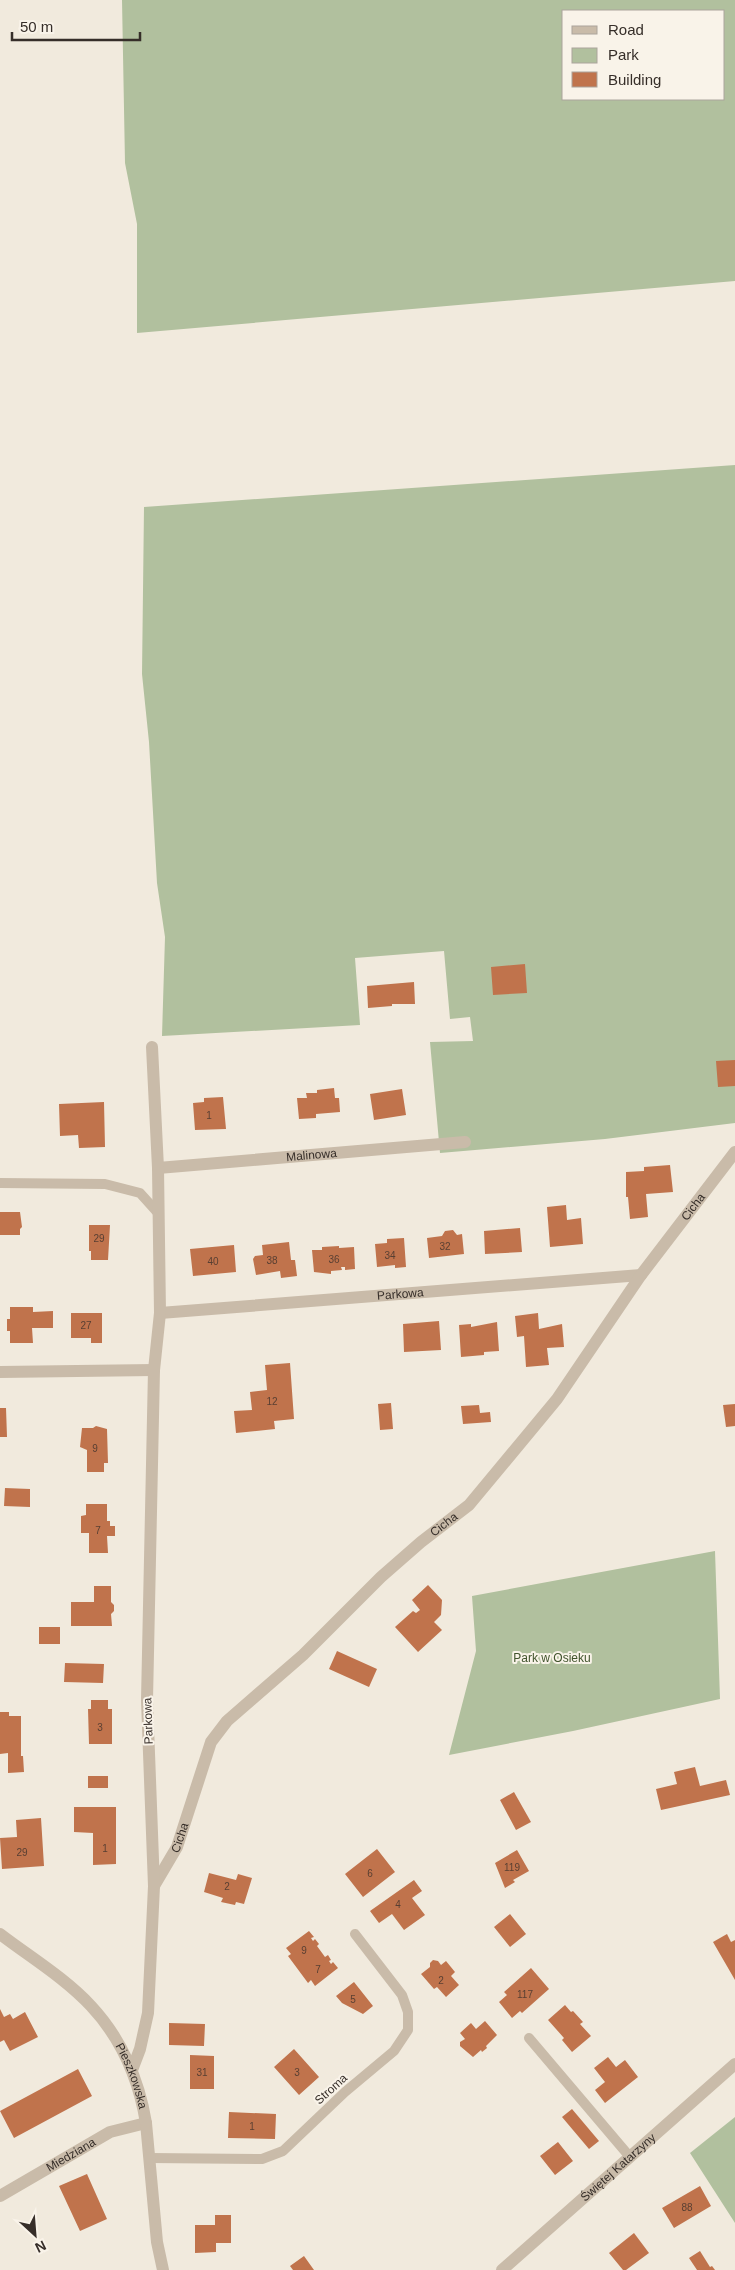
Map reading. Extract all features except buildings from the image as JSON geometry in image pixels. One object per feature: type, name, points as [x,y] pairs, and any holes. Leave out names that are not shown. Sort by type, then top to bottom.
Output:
[{"type":"street","name":"Parkowa","points":[[132,2070],[140,2049],[148,2013],[154,1886],[146,1700],[154,1370],[160,1313],[158,1168],[152,1047]]},
{"type":"street","name":"Malinowa","points":[[158,1168],[464,1142]]},
{"type":"street","name":"Cicha","points":[[154,1886],[177,1847],[211,1742],[227,1721],[303,1655],[381,1577],[421,1542],[469,1505],[557,1399],[641,1275],[735,1152]]},
{"type":"street","name":"Parkowa","points":[[160,1313],[641,1275]]},
{"type":"street","points":[[0,1372],[154,1370]]},
{"type":"street","name":"Pieszkowska","points":[[0,1934],[75,1991],[91,2006],[109,2029],[132,2070],[146,2123],[157,2242],[163,2270]]},
{"type":"street","name":"Świętej Katarzyny","points":[[502,2270],[735,2064]]},
{"type":"street","name":"Miedziana","points":[[0,2196],[110,2132],[146,2123]]},
{"type":"lane","points":[[0,1183],[106,1184],[140,1193],[158,1213]]},
{"type":"lane","name":"Stroma","points":[[150,2158],[262,2159],[283,2151],[345,2092],[394,2051],[408,2030],[408,2012],[402,1995],[355,1934]]},
{"type":"lane","points":[[530,2038],[630,2157]]},
{"type":"green space","points":[[122,0],[735,0],[735,281],[137,333],[137,224],[125,163]]},
{"type":"green space","points":[[735,465],[735,1123],[605,1139],[440,1153],[430,1042],[473,1041],[470,1017],[450,1019],[444,951],[355,958],[360,1025],[162,1036],[165,937],[157,883],[149,742],[142,674],[144,507]]},
{"type":"green space","name":"Park w Osieku","points":[[715,1551],[720,1699],[573,1731],[449,1755],[476,1651],[472,1596]]},
{"type":"green space","points":[[735,2117],[735,2223],[690,2153]]}]
